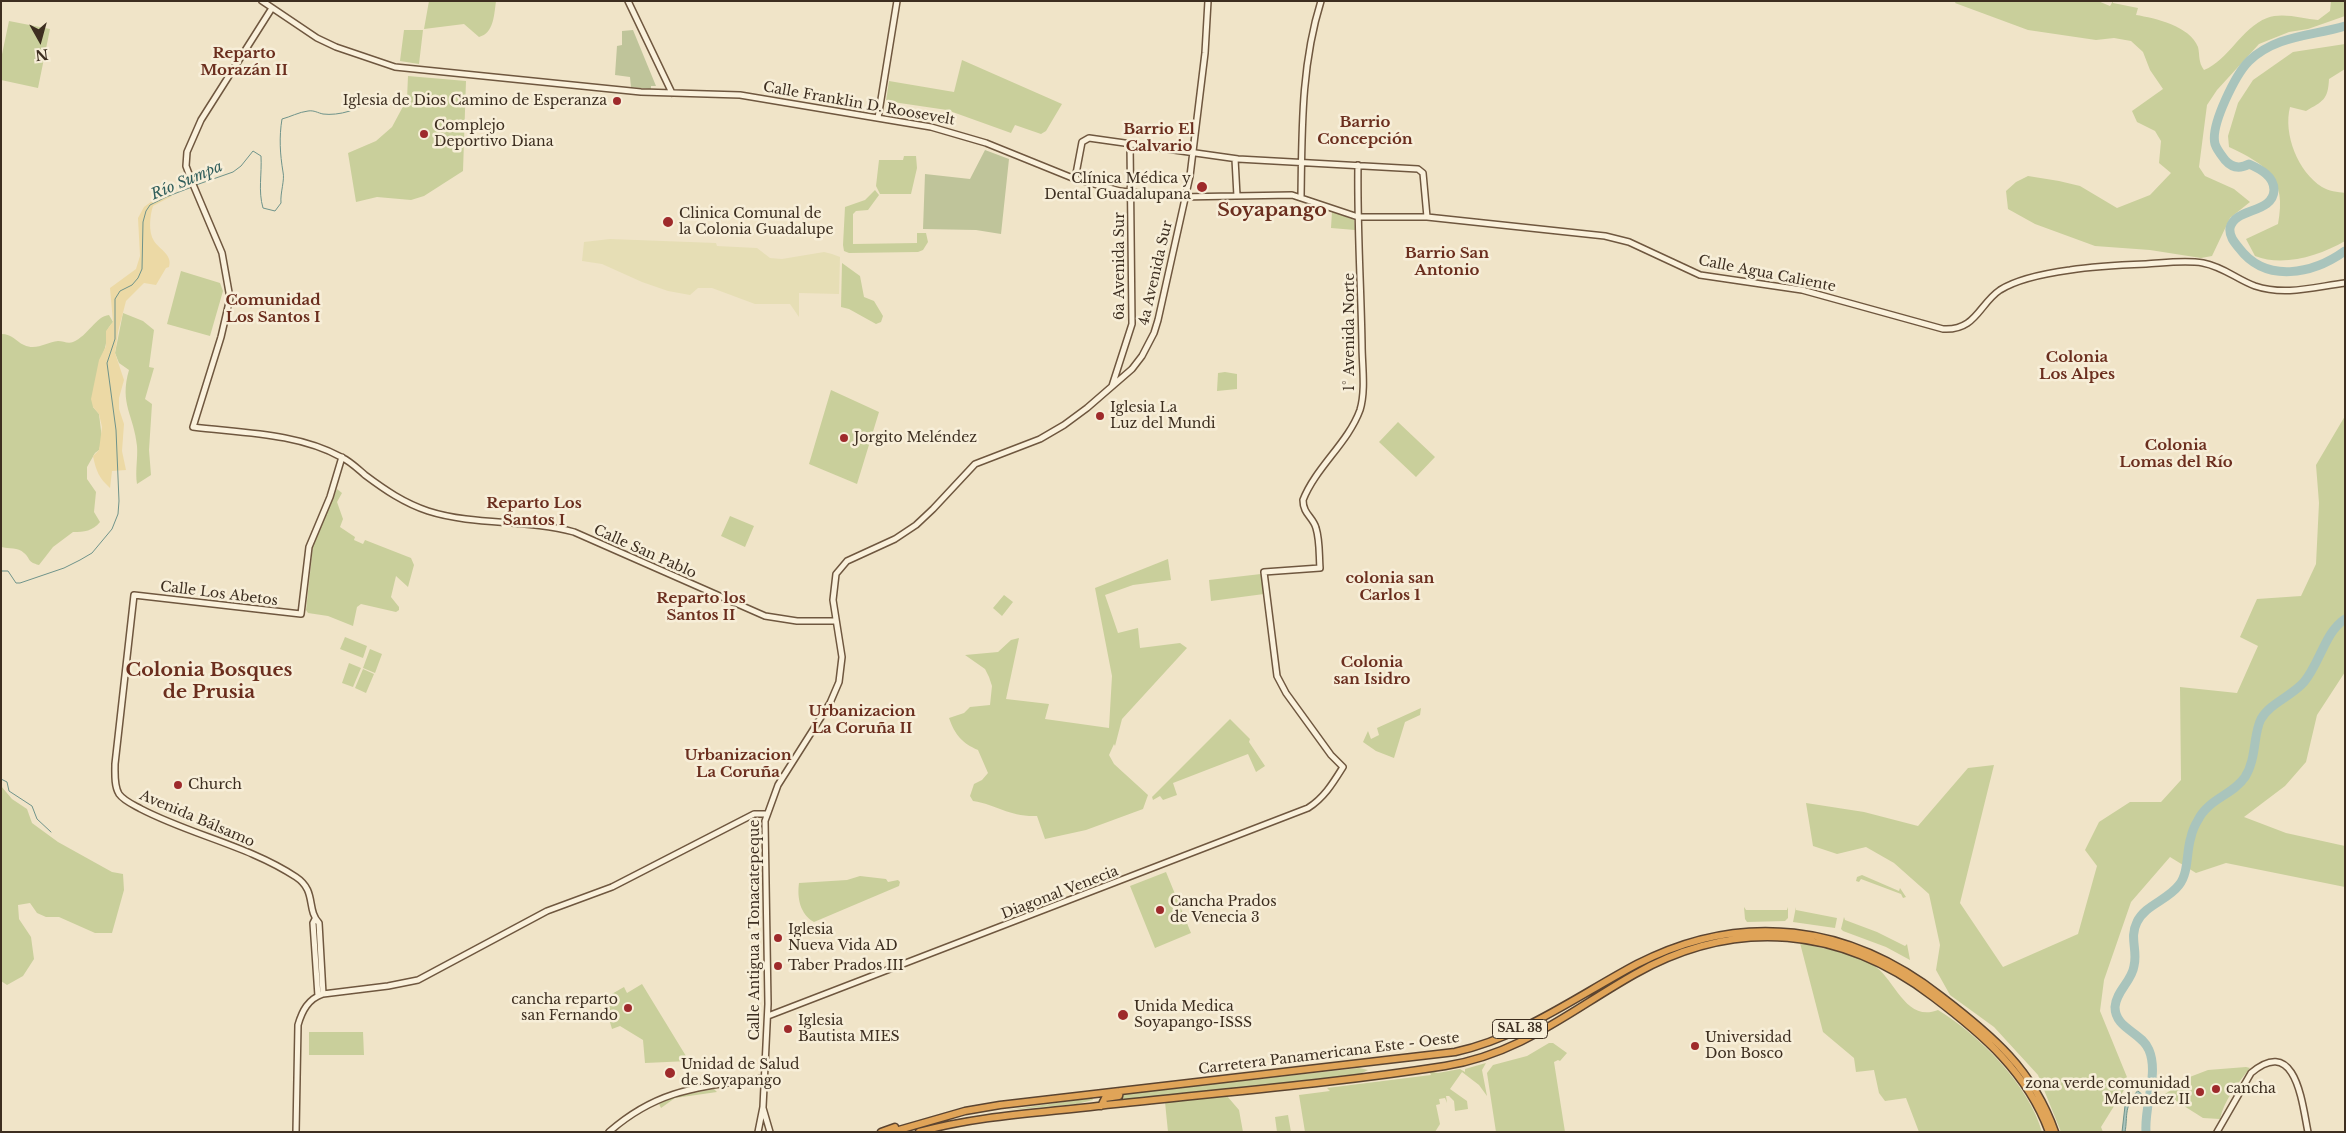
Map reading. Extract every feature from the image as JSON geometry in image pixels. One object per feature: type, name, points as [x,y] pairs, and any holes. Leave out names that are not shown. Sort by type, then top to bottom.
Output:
[{"type":"highway","name":"Carretera Panamericana Este - Oeste","points":[[892,1132],[964,1111],[1455,1052],[1499,1039],[1546,1016],[1639,964],[1695,942],[1750,932],[1799,933],[1838,941],[1869,951],[1904,969],[1942,997],[1994,1040],[2017,1063],[2040,1097],[2055,1132]]},
{"type":"highway","name":"Carretera Panamericana Este - Oeste","points":[[919,1132],[989,1118],[1366,1076],[1455,1064],[1513,1046],[1561,1022],[1633,975],[1691,949],[1744,938],[1792,937],[1820,941],[1866,956],[1895,971],[1933,997],[1980,1034],[2006,1059],[2029,1089],[2049,1132]]},
{"type":"highway","points":[[1384,1062],[1379,1069],[1386,1073]]},
{"type":"highway","points":[[1364,1063],[1372,1070],[1366,1076]]},
{"type":"highway","points":[[1100,1106],[1105,1098],[1119,1096],[1120,1091]]},
{"type":"highway","points":[[1054,1111],[1094,1104],[1099,1100],[1098,1094]]},
{"type":"highway","points":[[881,1132],[929,1117],[964,1111]]},
{"type":"street","name":"Calle Franklin D. Roosevelt","points":[[262,1],[336,47],[395,67],[611,90],[740,95],[931,127],[970,137],[1102,188],[1132,193],[1185,197],[1301,197],[1358,216],[1427,218],[1486,224]]},
{"type":"street","points":[[628,1],[672,92]]},
{"type":"street","points":[[878,118],[898,1]]},
{"type":"street","name":"4a Avenida Sur","points":[[1112,386],[1142,356],[1154,333],[1185,197],[1206,54],[1208,1]]},
{"type":"street","points":[[1301,197],[1307,55],[1321,1]]},
{"type":"street","name":"Calle San Pablo","points":[[272,8],[201,120],[193,137],[186,160],[197,196],[222,254],[230,298],[221,337],[193,426],[294,440],[318,446],[342,457],[389,493],[428,511],[465,518],[552,526],[574,532],[765,616],[797,621],[834,621]]},
{"type":"street","points":[[1075,179],[1082,142],[1086,138],[1235,159],[1358,165],[1422,171],[1427,218]]},
{"type":"street","name":"6a Avenida Sur","points":[[1112,386],[1132,324],[1130,143]]},
{"type":"street","points":[[1235,159],[1237,196]]},
{"type":"street","name":"1° Avenida Norte","points":[[1343,767],[1331,755],[1286,693],[1277,676],[1264,572],[1320,568],[1317,531],[1315,525],[1305,513],[1303,500],[1350,429],[1360,410],[1362,399],[1362,310],[1358,165]]},
{"type":"street","name":"Calle Agua Caliente","points":[[1486,224],[1623,240],[1700,275],[1802,290],[1940,328],[1958,328],[1976,317],[1994,295],[2005,287],[2054,272],[2080,268],[2193,262],[2217,267],[2251,284],[2277,291],[2295,291],[2345,283]]},
{"type":"street","points":[[1119,364],[1124,371],[1132,368]]},
{"type":"street","name":"Calle Antigua a Tonacatepeque","points":[[758,1132],[763,1107],[768,1016],[764,839],[766,814],[783,777],[836,690],[842,658],[834,621],[833,600],[835,581],[841,566],[847,561],[895,539],[916,524],[933,510],[975,464],[1052,433],[1087,408],[1112,386]]},
{"type":"street","name":"Calle Los Abetos","points":[[134,595],[301,614],[309,547],[330,497],[342,457]]},
{"type":"street","name":"Avenida Bálsamo","points":[[134,595],[115,764],[117,790],[124,799],[158,818],[236,848],[295,876],[309,889],[315,919],[313,923],[321,995]]},
{"type":"street","name":"Diagonal Venecia","points":[[768,1016],[1308,808],[1323,797],[1343,767]]},
{"type":"street","points":[[296,1132],[298,1025],[306,1006],[321,995],[418,980],[547,910],[612,887],[754,814],[766,814]]},
{"type":"street","points":[[2217,1132],[2251,1073],[2259,1066],[2276,1063],[2288,1067],[2295,1077],[2308,1132]]},
{"type":"street","points":[[609,1132],[631,1115],[670,1094],[764,1078]]},
{"type":"street","name":"Calle Antigua a Tonacatepeque","points":[[763,1107],[770,1132]]},
{"type":"shaded area","points":[[610,239],[716,243],[717,246],[757,248],[770,258],[782,259],[824,252],[840,257],[839,294],[799,293],[799,317],[790,304],[755,304],[712,288],[698,288],[690,295],[668,291],[642,282],[602,264],[582,261],[584,242]]},
{"type":"green space","points":[[429,1],[496,1],[494,17],[490,28],[488,32],[479,37],[464,24],[424,29]]},
{"type":"green space","points":[[1956,1],[2098,1],[2110,6],[2113,1],[2113,3],[2138,8],[2136,15],[2171,24],[2188,34],[2198,47],[2200,61],[2204,70],[2221,59],[2250,29],[2267,18],[2286,16],[2318,20],[2330,11],[2331,1],[2345,1],[2345,16],[2308,29],[2289,32],[2259,44],[2217,90],[2207,105],[2199,167],[2205,176],[2234,189],[2250,202],[2230,218],[2212,256],[2201,258],[2150,250],[2095,246],[2035,224],[2008,209],[2006,191],[2016,182],[2028,176],[2080,186],[2117,208],[2150,195],[2171,173],[2159,163],[2161,141],[2155,131],[2137,122],[2132,111],[2163,89],[2150,70],[2143,52],[2131,41],[2114,38],[2096,40],[2028,30],[1955,3]]},
{"type":"green space","points":[[9,21],[50,29],[38,88],[1,80],[1,59]]},
{"type":"green space","points":[[404,30],[423,30],[419,64],[400,61]]},
{"type":"green space","points":[[633,30],[656,86],[651,86],[651,89],[631,87],[630,77],[615,75],[617,46],[622,45],[622,31]]},
{"type":"green space","points":[[2345,44],[2345,69],[2329,79],[2324,99],[2306,111],[2290,107],[2288,118],[2294,152],[2306,172],[2324,188],[2345,193],[2345,241],[2324,251],[2289,260],[2266,259],[2255,256],[2246,239],[2278,224],[2279,195],[2276,184],[2264,167],[2229,147],[2228,136],[2238,103],[2253,80],[2293,52]]},
{"type":"green space","points":[[962,60],[1062,104],[1046,131],[1041,134],[1015,125],[1011,133],[947,110],[886,101],[889,81],[954,92]]},
{"type":"green space","name":"Complejo Deportivo Diana","points":[[408,76],[466,81],[463,171],[424,196],[411,200],[377,197],[356,202],[348,153],[376,141],[392,127],[407,99]]},
{"type":"green space","points":[[985,150],[1009,159],[1001,234],[976,230],[923,229],[925,174],[970,179]]},
{"type":"green space","points":[[904,156],[916,156],[917,168],[911,194],[880,194],[876,186],[879,160],[903,160]]},
{"type":"green space","points":[[875,190],[879,195],[868,210],[856,211],[853,214],[853,244],[917,243],[917,233],[926,233],[928,242],[923,250],[918,252],[849,253],[844,251],[845,207],[865,200]]},
{"type":"green space","points":[[1332,211],[1354,220],[1355,230],[1331,228]]},
{"type":"green space","points":[[842,263],[860,276],[864,297],[874,301],[883,316],[881,322],[876,324],[849,309],[841,307]]},
{"type":"green space","points":[[181,271],[220,283],[223,291],[210,336],[167,324]]},
{"type":"green space","points":[[123,313],[143,321],[154,330],[149,367],[154,368],[145,399],[152,404],[149,450],[151,475],[137,484],[137,446],[126,401],[126,382],[129,370],[119,363],[115,353]]},
{"type":"green space","points":[[109,315],[113,322],[107,333],[106,344],[98,369],[93,407],[99,414],[102,439],[99,450],[95,453],[87,467],[87,479],[96,492],[94,512],[100,522],[88,530],[73,532],[53,547],[39,565],[35,564],[22,551],[1,547],[1,334],[11,336],[28,347],[37,347],[58,341],[71,343],[104,316]]},
{"type":"green space","points":[[1218,373],[1237,374],[1237,389],[1217,391]]},
{"type":"green space","name":"Jorgito Meléndez","points":[[831,390],[879,412],[857,484],[809,464]]},
{"type":"green space","points":[[2345,416],[2345,672],[2317,715],[2306,762],[2285,786],[2244,817],[2286,833],[2345,846],[2345,887],[2226,863],[2196,873],[2170,857],[2131,902],[2104,980],[2100,1011],[2129,1082],[2101,1127],[2103,1132],[2061,1132],[2038,1075],[1994,1027],[1950,995],[1936,970],[1940,945],[1929,894],[1894,863],[1866,847],[1837,854],[1813,846],[1806,803],[1864,812],[1918,826],[1968,768],[1994,765],[1960,903],[2003,967],[2078,934],[2097,866],[2085,850],[2099,822],[2130,802],[2161,802],[2181,780],[2180,687],[2237,693],[2258,646],[2240,637],[2257,599],[2301,596],[2316,564],[2319,503],[2316,465]]},
{"type":"green space","points":[[1398,422],[1435,457],[1416,477],[1379,442]]},
{"type":"green space","points":[[337,489],[342,493],[337,502],[343,519],[340,527],[355,537],[354,540],[363,544],[365,540],[411,558],[414,565],[408,587],[396,576],[391,597],[399,607],[399,610],[396,612],[361,604],[357,607],[353,626],[328,616],[308,613],[306,610],[313,546]]},
{"type":"green space","points":[[730,516],[754,526],[745,547],[721,536]]},
{"type":"green space","points":[[1168,559],[1171,580],[1133,585],[1105,595],[1118,633],[1138,628],[1140,648],[1180,643],[1187,648],[1122,719],[1115,746],[1114,744],[1109,755],[1114,764],[1148,795],[1143,809],[1086,830],[1045,839],[1037,816],[1019,815],[973,801],[970,796],[974,784],[982,780],[988,773],[978,750],[960,738],[949,718],[964,713],[970,707],[990,705],[992,686],[985,669],[965,655],[998,652],[1011,640],[1019,638],[1006,699],[1049,704],[1045,719],[1109,728],[1112,676],[1095,588]]},
{"type":"green space","points":[[1261,574],[1264,594],[1211,601],[1209,580]]},
{"type":"green space","points":[[1004,595],[1013,602],[1002,616],[993,608]]},
{"type":"green space","points":[[345,637],[367,646],[363,658],[340,649]]},
{"type":"green space","points":[[370,649],[382,654],[375,673],[363,668]]},
{"type":"green space","points":[[349,663],[361,668],[353,687],[342,683]]},
{"type":"green space","points":[[363,669],[374,674],[366,693],[355,688]]},
{"type":"green space","points":[[1421,708],[1420,715],[1405,722],[1394,758],[1376,751],[1363,742],[1368,731],[1371,739],[1379,735],[1377,728]]},
{"type":"green space","points":[[1230,719],[1250,739],[1249,742],[1265,766],[1256,772],[1248,754],[1173,783],[1177,795],[1163,800],[1160,796],[1153,800],[1152,797]]},
{"type":"green space","points":[[1,786],[12,799],[27,809],[32,823],[58,842],[112,872],[123,874],[124,890],[112,933],[95,933],[59,917],[46,917],[37,913],[30,903],[18,905],[19,919],[31,937],[34,959],[23,976],[7,985],[1,981]]},
{"type":"green space","name":"Cancha Prados de Venecia 3","points":[[1166,872],[1191,933],[1155,948],[1130,886]]},
{"type":"green space","points":[[1862,875],[1899,891],[1900,888],[1906,897],[1903,898],[1901,894],[1861,879],[1859,882],[1856,881],[1857,877]]},
{"type":"green space","points":[[860,876],[886,879],[888,882],[898,880],[900,882],[899,886],[814,922],[805,915],[799,900],[799,883],[847,880]]},
{"type":"green space","points":[[1744,907],[1746,910],[1787,910],[1788,907],[1788,918],[1785,921],[1747,922]]},
{"type":"green space","points":[[1796,907],[1796,910],[1837,918],[1835,928],[1793,922]]},
{"type":"green space","points":[[1844,917],[1845,920],[1877,932],[1905,946],[1907,944],[1910,960],[1886,947],[1843,931],[1841,929]]},
{"type":"green space","points":[[1800,943],[1838,951],[1873,965],[1881,971],[1909,1005],[1917,1010],[1927,1012],[1938,1010],[1954,1020],[1985,1047],[2014,1079],[2035,1114],[2042,1132],[1919,1132],[1906,1098],[1885,1101],[1879,1093],[1874,1070],[1856,1072],[1854,1058],[1823,1032]]},
{"type":"green space","points":[[642,984],[689,1061],[645,1063],[643,1040],[620,1026],[612,1029],[603,999],[624,987],[627,993]]},
{"type":"green space","points":[[309,1032],[363,1032],[364,1055],[309,1055]]},
{"type":"green space","points":[[1549,1043],[1553,1043],[1567,1053],[1560,1061],[1554,1062],[1565,1132],[1496,1132],[1487,1073],[1493,1065],[1527,1056]]},
{"type":"green space","points":[[1486,1063],[1482,1070],[1487,1096],[1479,1085],[1462,1072],[1450,1089],[1467,1101],[1468,1109],[1455,1111],[1454,1101],[1449,1096],[1446,1096],[1447,1103],[1445,1098],[1439,1099],[1440,1104],[1436,1105],[1440,1124],[1435,1132],[1305,1132],[1299,1095],[1330,1091],[1327,1088],[1431,1075],[1429,1071],[1438,1073],[1460,1069],[1465,1072],[1465,1069]]},
{"type":"green space","points":[[1359,1068],[1368,1070],[1360,1074],[1103,1104],[1104,1101],[1123,1094]]},
{"type":"green space","name":"zona verde comunidad Melendez II","points":[[2250,1068],[2228,1098],[2220,1119],[2203,1118],[2165,1094],[2171,1090],[2174,1083],[2208,1070]]},
{"type":"green space","points":[[714,1089],[717,1092],[675,1098],[661,1108],[659,1104],[674,1097]]},
{"type":"green space","points":[[1227,1096],[1239,1110],[1243,1132],[1168,1132],[1165,1102]]},
{"type":"green space","points":[[1092,1098],[1093,1100],[1077,1104],[1007,1110]]},
{"type":"green space","points":[[1288,1115],[1291,1132],[1277,1132],[1275,1117]]},
{"type":"sand","points":[[166,191],[172,196],[153,206],[150,228],[154,241],[169,259],[169,267],[166,268],[156,285],[144,283],[126,301],[118,332],[115,353],[124,380],[119,398],[119,409],[124,424],[122,451],[126,470],[112,471],[110,488],[98,474],[95,466],[93,456],[99,450],[102,427],[99,414],[93,407],[91,399],[99,360],[106,346],[106,331],[113,322],[110,288],[136,269],[140,256],[138,218],[144,207]]},
{"type":"water","points":[[2138,1091],[2154,1104],[2140,1095],[2131,1101],[2127,1110],[2125,1132],[2122,1132],[2125,1106]]},
{"type":"waterway","points":[[2345,26],[2283,41],[2260,52],[2249,61],[2225,100],[2214,136],[2216,146],[2230,165],[2242,167],[2249,164],[2262,171],[2272,181],[2274,190],[2272,198],[2261,207],[2233,221],[2230,228],[2230,234],[2234,241],[2250,259],[2262,267],[2290,272],[2305,270],[2319,265],[2345,251]]},
{"type":"waterway","name":"Río Sumpa","points":[[196,185],[233,172],[241,166],[253,151],[261,156],[260,189],[263,208],[275,211],[281,203],[283,179],[280,146],[282,119],[308,111],[323,114],[342,113],[356,109],[370,98]]},
{"type":"waterway","name":"Río Sumpa","points":[[1,571],[8,571],[16,583],[20,583],[64,568],[92,553],[112,529],[118,514],[119,501],[116,430],[107,363],[115,339],[115,299],[120,291],[132,285],[142,269],[143,222],[150,205],[192,187]]},
{"type":"waterway","points":[[2146,1132],[2152,1079],[2152,1059],[2146,1044],[2119,1020],[2115,1007],[2118,996],[2133,971],[2135,960],[2134,933],[2137,922],[2145,911],[2169,895],[2179,885],[2186,868],[2192,833],[2202,813],[2245,777],[2249,770],[2261,719],[2270,708],[2304,682],[2332,632],[2345,619]]},
{"type":"waterway","points":[[1,779],[7,782],[9,791],[32,806],[37,819],[51,832]]},
{"type":"place","name":"Iglesia de Dios Camino de Esperanza","points":[[617,101]]},
{"type":"place","name":"Complejo Deportivo Diana","points":[[424,134]]},
{"type":"place","name":"Clínica Médica y Dental Guadalupana","points":[[1202,187]]},
{"type":"place","name":"Clinica Comunal de la Colonia Guadalupe","points":[[668,222]]},
{"type":"place","name":"Iglesia La Luz del Mundi","points":[[1100,416]]},
{"type":"place","name":"Jorgito Meléndez","points":[[844,438]]},
{"type":"place","name":"Church","points":[[178,785]]},
{"type":"place","name":"Cancha Prados de Venecia 3","points":[[1160,910]]},
{"type":"place","name":"Iglesia Nueva Vida AD","points":[[778,938]]},
{"type":"place","name":"Taber Prados III","points":[[778,966]]},
{"type":"place","name":"cancha reparto san Fernando","points":[[628,1008]]},
{"type":"place","name":"Unida Medica Soyapango-ISSS","points":[[1123,1015]]},
{"type":"place","name":"Iglesia Bautista MIES","points":[[788,1029]]},
{"type":"place","name":"Universidad Don Bosco","points":[[1695,1046]]},
{"type":"place","name":"Unidad de Salud de Soyapango","points":[[670,1073]]},
{"type":"place","name":"cancha","points":[[2216,1089]]},
{"type":"place","name":"zona verde comunidad Melendez II","points":[[2200,1092]]},
{"type":"district","name":"Reparto Morazán II","points":[[244,62]]},
{"type":"district","name":"Barrio Concepción","points":[[1365,132]]},
{"type":"district","name":"Barrio El Calvario","points":[[1159,138]]},
{"type":"district","name":"Soyapango","points":[[1272,211]]},
{"type":"district","name":"Barrio San Antonio","points":[[1447,262]]},
{"type":"district","name":"Comunidad Los Santos I","points":[[273,310]]},
{"type":"district","name":"Colonia Los Alpes","points":[[2077,366]]},
{"type":"district","name":"Colonia Lomas del Río","points":[[2176,454]]},
{"type":"district","name":"Reparto Los Santos I","points":[[534,512]]},
{"type":"district","name":"colonia san Carlos 1","points":[[1390,588]]},
{"type":"district","name":"Reparto los Santos II","points":[[701,608]]},
{"type":"district","name":"Colonia san Isidro","points":[[1372,672]]},
{"type":"district","name":"Colonia Bosques de Prusia","points":[[209,682]]},
{"type":"district","name":"Urbanizacion La Coruña II","points":[[862,720]]},
{"type":"district","name":"Urbanizacion La Coruña","points":[[738,764]]}]
